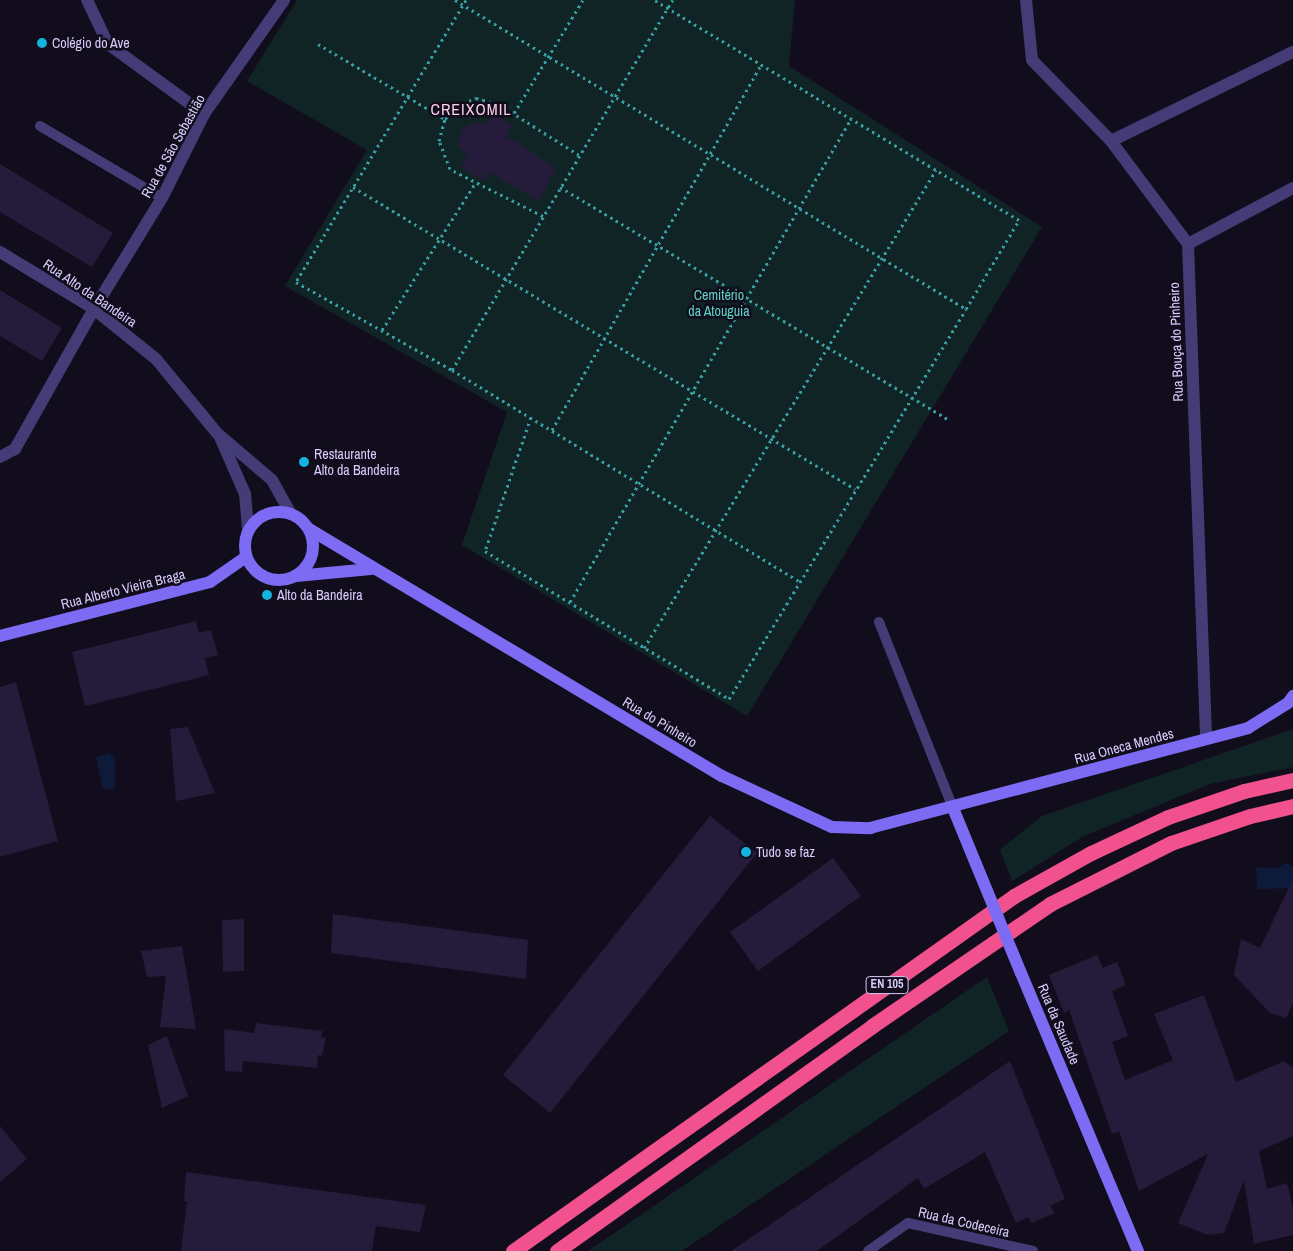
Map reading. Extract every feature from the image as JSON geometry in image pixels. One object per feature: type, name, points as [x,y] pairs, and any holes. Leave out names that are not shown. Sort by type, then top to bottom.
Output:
[{"type":"highway","name":"EN 105","points":[[513,1251],[1014,896],[1091,853],[1168,817],[1228,796],[1293,780]]},
{"type":"highway","name":"EN 105","points":[[557,1251],[879,1021],[1050,904],[1171,843],[1250,816],[1293,806]]},
{"type":"street","points":[[87,0],[108,44],[204,114]]},
{"type":"street","name":"Rua de São Sebastião","points":[[0,457],[16,449],[94,309],[162,198],[204,114],[284,0]]},
{"type":"street","points":[[1026,0],[1032,60],[1111,141],[1188,244],[1293,188]]},
{"type":"street","points":[[1111,141],[1293,52]]},
{"type":"street","name":"Rua Bouça do Pinheiro","points":[[1188,244],[1206,740]]},
{"type":"street","name":"Rua Alto da Bandeira","points":[[0,252],[94,309],[156,359],[218,433],[272,480],[290,514]]},
{"type":"street","name":"Rua Alto da Bandeira","points":[[218,433],[245,494],[248,530]]},
{"type":"street","points":[[295,576],[304,568],[312,554],[309,529],[290,514],[267,513],[256,519],[248,530],[244,541],[246,557],[252,568],[266,578],[278,580],[295,576],[371,569]]},
{"type":"street","name":"Rua do Pinheiro","points":[[309,529],[371,569],[722,776],[832,827],[870,828],[954,808]]},
{"type":"street","name":"Rua Alberto Vieira Braga","points":[[0,636],[210,582],[246,557]]},
{"type":"street","name":"Rua Oneca Mendes","points":[[954,808],[1248,728],[1288,703],[1293,696]]},
{"type":"street","name":"Rua da Saudade","points":[[954,808],[1138,1251]]},
{"type":"lane","points":[[40,126],[162,198]]},
{"type":"lane","points":[[879,622],[954,808]]},
{"type":"lane","name":"Rua da Codeceira","points":[[868,1251],[908,1223],[1033,1251]]},
{"type":"path","points":[[455,0],[966,309]]},
{"type":"path","points":[[466,0],[296,282],[452,370],[799,581]]},
{"type":"path","points":[[514,113],[583,0]]},
{"type":"path","points":[[531,417],[485,551],[729,699],[854,489],[913,398],[1019,220],[655,0]]},
{"type":"path","points":[[452,370],[673,0]]},
{"type":"path","points":[[318,44],[445,119]]},
{"type":"path","points":[[552,430],[762,64]]},
{"type":"path","points":[[543,216],[450,169],[439,142],[445,119],[457,106],[476,98],[500,105],[579,155]]},
{"type":"path","points":[[570,602],[851,119]]},
{"type":"path","points":[[644,648],[936,170]]},
{"type":"path","points":[[382,330],[476,182]]},
{"type":"path","points":[[353,187],[507,277],[854,489]]},
{"type":"path","points":[[560,187],[950,420]]},
{"type":"green space","name":"Cemitério da Atouguia","points":[[297,0],[795,0],[789,66],[1042,227],[747,716],[462,545],[507,412],[285,286],[367,150],[247,81]]},
{"type":"green space","points":[[1293,729],[1293,767],[1210,784],[1084,836],[1012,881],[1000,850],[1042,816]]},
{"type":"green space","points":[[987,977],[1009,1031],[682,1251],[588,1251]]},
{"type":"water","points":[[108,753],[115,757],[115,788],[103,790],[96,757]]},
{"type":"water","points":[[1285,863],[1293,866],[1293,888],[1257,889],[1256,867],[1277,868]]},
{"type":"building","points":[[493,114],[512,125],[506,136],[556,168],[539,201],[489,172],[484,181],[461,167],[467,157],[458,145],[461,130],[474,122],[487,124]]},
{"type":"building","points":[[0,164],[113,233],[92,267],[0,212]]},
{"type":"building","points":[[0,290],[62,328],[42,361],[0,336]]},
{"type":"building","points":[[196,621],[199,633],[211,630],[218,655],[205,658],[209,675],[85,706],[72,652]]},
{"type":"building","points":[[16,682],[58,841],[0,857],[0,687]]},
{"type":"building","points":[[188,727],[215,793],[176,801],[170,729]]},
{"type":"building","points":[[710,816],[757,853],[550,1113],[503,1075]]},
{"type":"building","points":[[833,858],[861,896],[758,971],[730,932]]},
{"type":"building","points":[[1293,879],[1293,1003],[1286,1018],[1270,1013],[1234,975],[1241,939],[1260,948]]},
{"type":"building","points":[[333,914],[528,940],[526,979],[331,953]]},
{"type":"building","points":[[244,919],[244,971],[223,972],[222,920]]},
{"type":"building","points":[[182,946],[196,1029],[160,1027],[166,976],[147,977],[141,951]]},
{"type":"building","points":[[1097,955],[1103,968],[1117,962],[1126,985],[1112,991],[1128,1036],[1112,1042],[1125,1080],[1173,1060],[1154,1014],[1204,995],[1236,1082],[1284,1061],[1293,1068],[1293,1136],[1259,1151],[1267,1189],[1287,1183],[1293,1208],[1293,1235],[1254,1244],[1244,1180],[1224,1233],[1208,1235],[1178,1223],[1208,1154],[1139,1191],[1119,1131],[1112,1134],[1069,1010],[1064,1013],[1049,975]]},
{"type":"building","points":[[256,1023],[322,1031],[321,1037],[326,1038],[322,1056],[318,1055],[317,1068],[243,1061],[242,1072],[225,1071],[224,1029],[254,1033]]},
{"type":"building","points":[[167,1036],[188,1096],[162,1108],[148,1045]]},
{"type":"building","points":[[1010,1061],[1065,1199],[1050,1206],[1055,1213],[1032,1223],[1028,1217],[1016,1223],[985,1152],[924,1189],[918,1178],[817,1251],[731,1251]]},
{"type":"building","points":[[0,1126],[27,1159],[0,1182]]},
{"type":"building","points":[[186,1172],[426,1205],[420,1232],[376,1226],[372,1251],[181,1251],[187,1201],[184,1201]]},
{"type":"place","name":"Colégio do Ave","points":[[42,43]]},
{"type":"place","name":"Restaurante Alto da Bandeira","points":[[304,462]]},
{"type":"place","name":"Alto da Bandeira","points":[[267,595]]},
{"type":"place","name":"Tudo se faz","points":[[746,852]]},
{"type":"district","name":"CREIXOMIL","points":[[471,109]]}]
